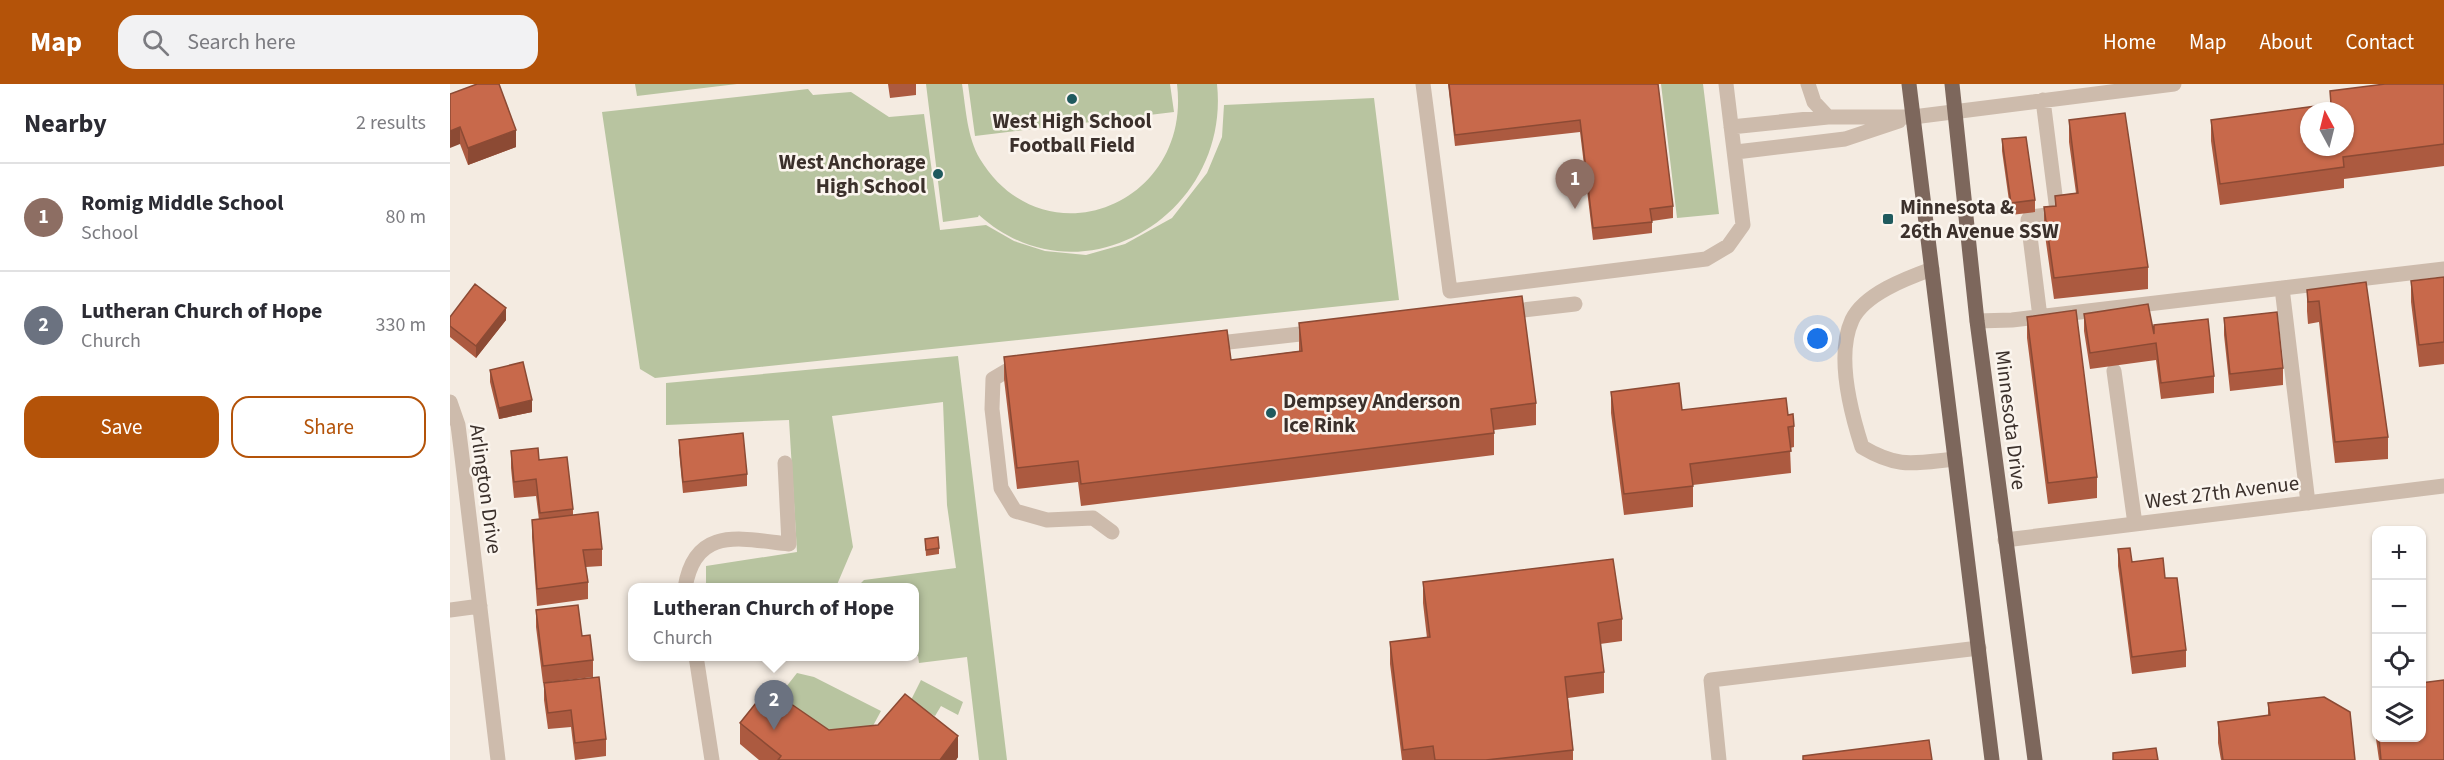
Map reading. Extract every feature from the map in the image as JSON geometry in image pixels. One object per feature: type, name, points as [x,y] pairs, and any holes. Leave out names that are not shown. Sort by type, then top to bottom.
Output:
[{"type":"main road","points":[[1909,84],[1992,760]]},
{"type":"main road","name":"Minnesota Drive","points":[[1952,84],[1977,321],[2035,760]]},
{"type":"street","points":[[1423,84],[1450,291],[1706,259],[1728,246],[1743,225],[1726,84]]},
{"type":"street","points":[[1808,84],[1814,102],[1828,117]]},
{"type":"street","points":[[1731,127],[1828,117],[1913,117],[2174,84]]},
{"type":"street","points":[[2040,317],[2028,220],[2030,217],[2055,214],[2057,211],[2043,100]]},
{"type":"street","points":[[1736,152],[1845,139],[1913,117]]},
{"type":"street","points":[[1932,269],[1892,285],[1868,303],[1852,320],[1847,346],[1847,385],[1852,418],[1862,447],[1883,460],[1901,463],[1955,459]]},
{"type":"street","points":[[1977,321],[2040,317],[2444,269]]},
{"type":"street","points":[[2282,288],[2308,503]]},
{"type":"street","points":[[1489,314],[1575,304]]},
{"type":"street","points":[[1193,346],[1335,331]]},
{"type":"street","points":[[1039,363],[1015,366],[993,380],[992,409],[1001,488],[1015,511],[1047,520],[1093,518],[1112,532]]},
{"type":"street","points":[[2114,371],[2135,524]]},
{"type":"street","name":"Arlington Drive","points":[[450,402],[458,425],[498,760]]},
{"type":"street","points":[[687,583],[689,567],[706,546],[730,538],[789,544],[785,463]]},
{"type":"street","name":"West 27th Avenue","points":[[2005,540],[2444,486]]},
{"type":"street","points":[[450,610],[480,606]]},
{"type":"street","points":[[1719,760],[1711,680],[1979,648]]},
{"type":"street","points":[[697,661],[712,760]]},
{"type":"green space","points":[[635,84],[737,84],[637,96]]},
{"type":"green space","points":[[926,84],[962,84],[970,132],[980,159],[1007,191],[1039,208],[1074,213],[1108,206],[1138,189],[1161,162],[1175,127],[1177,84],[1217,84],[1215,131],[1200,173],[1174,207],[1141,233],[1102,248],[1061,251],[1019,241],[979,215],[943,222]]},
{"type":"green space","name":"West High School Football Field","points":[[968,84],[1170,84],[1174,112],[975,136]]},
{"type":"green space","points":[[1661,84],[1703,84],[1719,214],[1677,218]]},
{"type":"green space","name":"West Anchorage High School","points":[[808,89],[813,95],[851,92],[889,117],[924,114],[940,230],[986,225],[1014,241],[1045,251],[1086,255],[1125,244],[1172,218],[1207,173],[1222,137],[1224,105],[1374,98],[1399,300],[655,378],[640,369],[602,112]]},
{"type":"green space","points":[[958,356],[1007,760],[979,760],[967,657],[919,663],[919,583],[861,583],[864,580],[956,568],[947,505],[943,402],[832,416],[853,547],[838,583],[706,583],[706,566],[797,552],[789,420],[666,425],[666,383]]},
{"type":"green space","points":[[797,673],[814,677],[881,711],[861,748],[768,710]]},
{"type":"green space","points":[[921,680],[963,702],[958,715],[941,706],[935,716],[910,702]]},
{"type":"building","points":[[477,84],[499,84],[516,130],[468,148],[460,127],[450,131],[450,94]]},
{"type":"building","points":[[1449,84],[1658,84],[1673,206],[1650,209],[1652,222],[1593,228],[1580,120],[1455,135]]},
{"type":"building","points":[[2385,84],[2444,84],[2444,144],[2354,156],[2354,102],[2331,102],[2330,91]]},
{"type":"building","points":[[2300,108],[2300,156],[2351,156],[2343,157],[2344,167],[2220,184],[2211,120]]},
{"type":"building","points":[[2125,113],[2148,267],[2054,278],[2044,207],[2056,206],[2055,196],[2078,193],[2069,120]]},
{"type":"building","points":[[2026,137],[2035,200],[2011,203],[2002,139]]},
{"type":"building","points":[[2444,277],[2444,342],[2419,345],[2411,281]]},
{"type":"building","points":[[2366,282],[2388,437],[2335,442],[2319,301],[2308,302],[2307,290]]},
{"type":"building","points":[[475,284],[506,308],[476,346],[450,326],[450,317]]},
{"type":"building","name":"Dempsey Anderson Ice Rink","points":[[1522,296],[1536,403],[1491,409],[1494,433],[1081,484],[1078,461],[1017,468],[1004,357],[1227,330],[1231,360],[1302,351],[1299,323]]},
{"type":"building","points":[[2148,304],[2154,334],[2154,325],[2208,319],[2214,376],[2161,383],[2156,343],[2090,353],[2084,314]]},
{"type":"building","points":[[2076,310],[2097,477],[2048,483],[2027,317]]},
{"type":"building","points":[[2277,312],[2283,368],[2230,374],[2224,318]]},
{"type":"building","points":[[523,362],[532,400],[499,408],[490,370]]},
{"type":"building","points":[[1679,383],[1682,410],[1786,398],[1788,415],[1793,414],[1794,426],[1788,427],[1791,451],[1690,464],[1693,486],[1624,494],[1611,392]]},
{"type":"building","points":[[743,433],[747,474],[683,482],[679,440]]},
{"type":"building","points":[[538,448],[539,460],[567,457],[573,509],[540,513],[536,479],[514,482],[511,451]]},
{"type":"building","points":[[598,512],[602,549],[583,550],[588,582],[537,589],[532,520]]},
{"type":"building","points":[[938,537],[939,548],[926,550],[925,539]]},
{"type":"building","points":[[2130,548],[2132,562],[2163,558],[2165,578],[2177,578],[2186,650],[2132,657],[2118,549]]},
{"type":"building","points":[[1613,559],[1622,619],[1598,623],[1604,672],[1565,677],[1573,750],[1486,760],[1435,760],[1433,746],[1403,750],[1390,642],[1430,637],[1423,582]]},
{"type":"building","points":[[578,605],[582,636],[590,635],[593,660],[543,666],[536,610]]},
{"type":"building","points":[[599,677],[606,739],[575,743],[571,710],[548,713],[544,683]]},
{"type":"building","points":[[2444,680],[2444,760],[2381,760],[2379,742],[2426,742],[2426,682]]},
{"type":"building","points":[[768,688],[829,730],[878,725],[905,694],[958,736],[940,760],[778,760],[781,756],[740,723]]},
{"type":"building","points":[[2324,697],[2350,712],[2355,760],[2223,760],[2218,722],[2270,715],[2268,703]]},
{"type":"building","points":[[1929,740],[1932,760],[1803,760],[1803,756]]},
{"type":"building","points":[[2156,748],[2158,760],[2113,760],[2113,753]]},
{"type":"place","name":"West High School Football Field","points":[[1072,99]]},
{"type":"place","name":"West Anchorage High School","points":[[938,174]]},
{"type":"place","name":"Romig Middle School","points":[[1575,209]]},
{"type":"place","name":"Minnesota & 26th Avenue SSW","points":[[1888,219]]},
{"type":"place","name":"Dempsey Anderson Ice Rink","points":[[1271,413]]},
{"type":"place","name":"Lutheran Church of Hope","points":[[774,730]]}]
